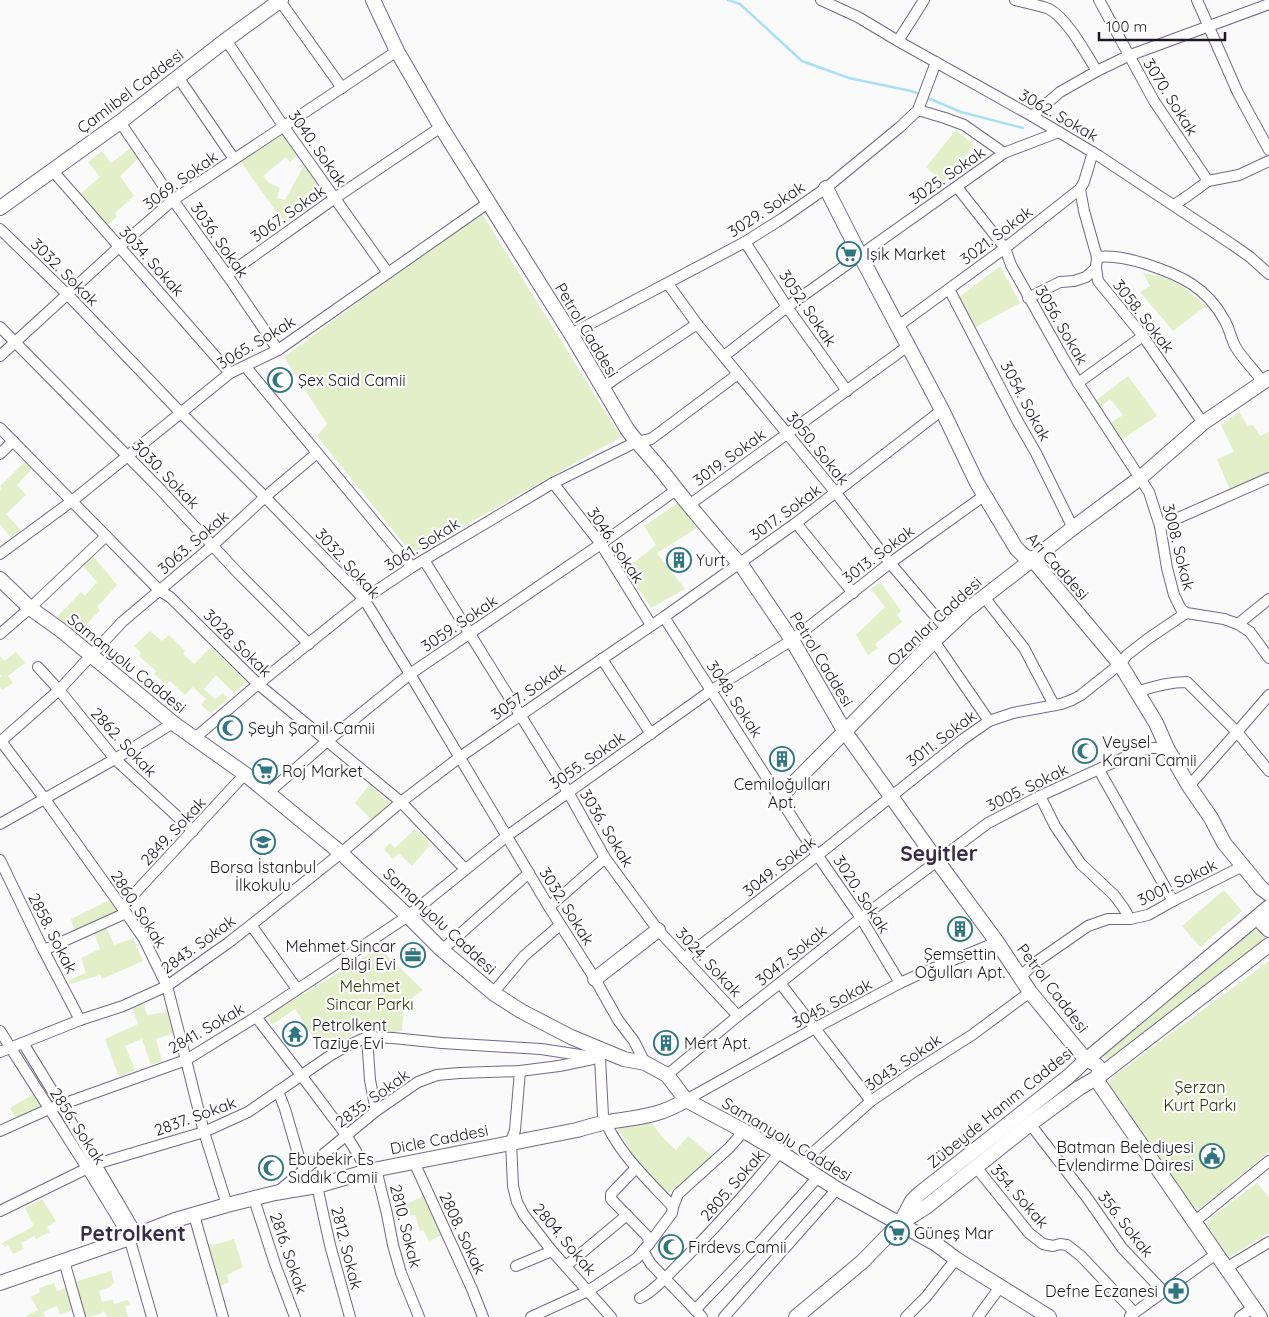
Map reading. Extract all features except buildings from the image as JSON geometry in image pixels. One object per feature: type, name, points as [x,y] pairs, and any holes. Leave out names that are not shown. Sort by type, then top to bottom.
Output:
[{"type":"street","name":"Petrol Caddesi","points":[[373,0],[396,51],[441,127],[571,334],[636,442],[711,532],[740,563],[792,640],[845,732],[1082,1063],[1096,1063],[1099,1067],[1100,1071],[1093,1080],[1098,1081],[1257,1312]]},
{"type":"street","name":"3062. Sokak","points":[[821,0],[858,17],[1093,152],[1174,204],[1250,257],[1269,274]]},
{"type":"street","points":[[898,41],[924,0]]},
{"type":"street","points":[[1015,0],[1050,10],[1063,21],[1097,71]]},
{"type":"street","name":"3070. Sokak","points":[[1099,0],[1154,101],[1208,181]]},
{"type":"street","points":[[1197,0],[1238,93],[1269,150]]},
{"type":"street","points":[[280,1],[342,88]]},
{"type":"street","name":"Çamlıbel Caddesi","points":[[0,208],[120,122],[280,1]]},
{"type":"street","points":[[1032,116],[1060,92],[1128,56],[1269,4]]},
{"type":"street","name":"3040. Sokak","points":[[226,40],[284,127],[388,273]]},
{"type":"street","name":"3069. Sokak","points":[[0,356],[173,200],[396,51]]},
{"type":"street","name":"3029. Sokak","points":[[571,334],[745,242],[826,188],[918,110],[936,62]]},
{"type":"street","points":[[178,77],[234,159]]},
{"type":"street","points":[[918,110],[964,125],[1004,153]]},
{"type":"street","name":"3036. Sokak","points":[[120,122],[278,350]]},
{"type":"street","name":"3067. Sokak","points":[[226,275],[335,198],[441,127]]},
{"type":"street","name":"3025. Sokak","points":[[724,356],[787,307],[1004,153],[1059,132]]},
{"type":"street","points":[[1080,189],[1093,152]]},
{"type":"street","points":[[1174,204],[1208,181],[1239,175],[1269,161]]},
{"type":"street","name":"3034. Sokak","points":[[52,170],[230,373]]},
{"type":"street","name":"3056. Sokak","points":[[957,187],[1005,248],[1011,265],[1028,298],[1078,383],[1140,478]]},
{"type":"street","name":"Arı Caddesi","points":[[826,188],[942,410],[977,483],[1016,548],[1024,556],[1033,560],[1120,664],[1156,724],[1167,748],[1189,786],[1211,818],[1224,843],[1261,888],[1269,894]]},
{"type":"street","name":"3021. Sokak","points":[[898,326],[1005,248],[1080,189]]},
{"type":"street","name":"3058. Sokak","points":[[1080,189],[1097,257],[1098,281],[1143,336],[1203,423]]},
{"type":"street","name":"3065. Sokak","points":[[0,554],[72,501],[230,373],[278,350],[298,334],[488,203]]},
{"type":"street","name":"3032. Sokak","points":[[0,229],[68,295],[364,600],[560,926],[595,979],[645,1063]]},
{"type":"street","name":"3052. Sokak","points":[[745,242],[787,307],[847,391]]},
{"type":"street","points":[[1097,257],[1108,256],[1132,260],[1168,271],[1204,292],[1218,309],[1235,346],[1266,380]]},
{"type":"street","points":[[1028,298],[1060,282],[1074,281],[1086,277],[1096,268]]},
{"type":"street","name":"3050. Sokak","points":[[668,284],[697,324],[946,630]]},
{"type":"street","name":"3054. Sokak","points":[[949,289],[1036,453],[1073,528]]},
{"type":"street","points":[[602,388],[697,324]]},
{"type":"street","name":"3030. Sokak","points":[[0,326],[212,546],[310,644]]},
{"type":"street","points":[[1078,383],[1143,336]]},
{"type":"street","name":"3019. Sokak","points":[[689,505],[908,346]]},
{"type":"street","points":[[245,366],[412,567]]},
{"type":"street","name":"3061. Sokak","points":[[195,738],[258,684],[364,600],[412,567],[553,483],[636,442],[651,439],[738,374]]},
{"type":"street","name":"Ozanlar Caddesi","points":[[780,797],[967,610],[1140,478],[1203,423],[1266,380]]},
{"type":"street","name":"3017. Sokak","points":[[740,563],[836,493],[942,410]]},
{"type":"street","name":"3028. Sokak","points":[[0,428],[160,590],[170,597],[258,684],[401,802],[465,869]]},
{"type":"street","points":[[0,454],[13,441]]},
{"type":"street","name":"3063. Sokak","points":[[0,741],[60,690],[122,622],[317,454]]},
{"type":"street","name":"3008. Sokak","points":[[1140,478],[1149,492],[1160,526],[1167,568],[1174,595],[1181,609],[1186,612],[1224,619],[1238,624],[1250,632],[1269,658]]},
{"type":"street","points":[[1160,526],[1269,478]]},
{"type":"street","name":"3046. Sokak","points":[[553,483],[601,544],[651,626]]},
{"type":"street","name":"3059. Sokak","points":[[268,793],[326,742],[410,674],[601,544],[676,490]]},
{"type":"street","name":"3013. Sokak","points":[[792,640],[890,563],[985,495]]},
{"type":"street","points":[[796,523],[852,593]]},
{"type":"street","points":[[0,634],[106,536]]},
{"type":"street","name":"3036. Sokak","points":[[424,560],[568,792],[605,858],[658,930]]},
{"type":"street","name":"3057. Sokak","points":[[341,853],[401,802],[460,757],[740,563]]},
{"type":"street","name":"Samanyolu Caddesi","points":[[0,579],[30,608],[91,655],[172,723],[245,774],[341,853],[442,950],[493,993],[521,1011],[571,1037],[624,1059],[645,1063],[667,1075],[686,1100],[744,1131],[837,1189],[936,1244],[1049,1317]]},
{"type":"street","points":[[984,597],[1024,648],[1054,705]]},
{"type":"street","points":[[1238,624],[1269,599]]},
{"type":"street","name":"3011. Sokak","points":[[891,796],[989,721],[1013,713],[1072,700],[1082,695],[1120,664],[1127,655],[1186,612]]},
{"type":"street","name":"3048. Sokak","points":[[664,617],[780,797]]},
{"type":"street","name":"3055. Sokak","points":[[408,916],[507,836],[568,792],[712,690],[792,640]]},
{"type":"street","points":[[934,641],[989,721]]},
{"type":"street","points":[[602,659],[651,734]]},
{"type":"street","name":"2862. Sokak","points":[[38,667],[60,690],[115,759],[193,831]]},
{"type":"street","points":[[1137,692],[1157,685],[1187,682],[1237,732],[1269,771]]},
{"type":"street","points":[[1189,786],[1269,695]]},
{"type":"street","points":[[0,824],[115,759],[172,723]]},
{"type":"street","name":"2860. Sokak","points":[[0,741],[44,798],[144,939],[167,986],[204,1132],[227,1206]]},
{"type":"street","name":"3005. Sokak","points":[[938,862],[988,823],[1040,796],[1142,750],[1167,748]]},
{"type":"street","points":[[1099,770],[1172,900]]},
{"type":"street","name":"2849. Sokak","points":[[44,950],[124,910],[245,774]]},
{"type":"street","name":"3049. Sokak","points":[[684,958],[818,856],[891,796]]},
{"type":"street","points":[[1040,796],[1055,826],[1081,864],[1114,895],[1130,919]]},
{"type":"street","name":"3020. Sokak","points":[[780,797],[802,833],[861,918],[900,983]]},
{"type":"street","name":"2843. Sokak","points":[[5,1050],[80,1020],[123,1006],[167,986],[228,943],[341,853]]},
{"type":"street","points":[[549,907],[605,858]]},
{"type":"street","name":"2858. Sokak","points":[[0,860],[80,1020]]},
{"type":"street","name":"3047. Sokak","points":[[667,1075],[861,918],[938,862]]},
{"type":"street","name":"3001. Sokak","points":[[1020,977],[1036,962],[1088,926],[1108,919],[1130,919],[1148,915],[1172,900],[1243,866]]},
{"type":"street","points":[[442,950],[529,873]]},
{"type":"street","points":[[1266,909],[1262,923],[1269,930]]},
{"type":"street","name":"Zübeyde Hanım Caddesi","points":[[899,1224],[912,1201],[919,1194],[1069,1076],[1082,1063],[1266,909]]},
{"type":"street","name":"2841. Sokak","points":[[0,1131],[49,1109],[186,1060],[256,1017],[408,916]]},
{"type":"street","points":[[250,925],[297,989]]},
{"type":"street","points":[[493,993],[524,956],[560,926]]},
{"type":"street","points":[[595,979],[658,930]]},
{"type":"street","name":"3024. Sokak","points":[[658,930],[738,1016]]},
{"type":"street","name":"3045. Sokak","points":[[686,1100],[900,983],[997,942]]},
{"type":"street","name":"Zübeyde Hanım Caddesi","points":[[796,1317],[862,1262],[899,1224],[926,1207],[1030,1124],[1093,1080],[1269,945]]},
{"type":"street","points":[[780,983],[871,1101]]},
{"type":"street","name":"3043. Sokak","points":[[799,1165],[871,1101],[912,1072],[972,1036],[1030,992]]},
{"type":"street","name":"2810. Sokak","points":[[256,1017],[302,1075],[372,1170],[387,1214],[393,1246],[401,1273],[420,1317]]},
{"type":"street","name":"2856. Sokak","points":[[0,1031],[5,1050],[91,1166]]},
{"type":"street","points":[[367,1037],[370,1080],[376,1111]]},
{"type":"street","name":"2837. Sokak","points":[[0,1211],[91,1166],[204,1132],[248,1112],[331,1055],[367,1037],[541,1049],[600,1058]]},
{"type":"street","name":"2856. Sokak","points":[[22,1042],[61,1105],[91,1166],[133,1236],[149,1316]]},
{"type":"street","points":[[600,1058],[603,1116],[615,1138],[636,1168],[673,1207]]},
{"type":"street","name":"2835. Sokak","points":[[274,1193],[376,1111],[418,1082],[437,1075],[520,1071],[600,1058],[624,1059]]},
{"type":"street","points":[[1082,1063],[1078,1076],[1093,1080]]},
{"type":"street","name":"2804. Sokak","points":[[520,1071],[515,1130],[511,1142],[513,1186],[517,1202],[524,1215],[552,1251],[611,1317]]},
{"type":"street","points":[[278,1092],[304,1169]]},
{"type":"street","name":"Dicle Caddesi","points":[[0,1283],[175,1220],[274,1193],[317,1186],[372,1170],[577,1130],[606,1122],[654,1115],[674,1108],[686,1100]]},
{"type":"street","name":"356. Sokak","points":[[1030,1124],[1122,1248],[1164,1292]]},
{"type":"street","points":[[538,1315],[588,1291],[637,1258],[672,1213],[678,1194],[729,1148],[744,1131]]},
{"type":"street","name":"2805. Sokak","points":[[640,1298],[664,1278],[706,1237],[780,1152]]},
{"type":"street","name":"2808. Sokak","points":[[414,1162],[483,1317]]},
{"type":"street","points":[[1194,1222],[1269,1162]]},
{"type":"street","name":"354. Sokak","points":[[976,1167],[1029,1233],[1043,1244],[1053,1246],[1066,1245],[1081,1256],[1132,1315]]},
{"type":"street","points":[[636,1168],[611,1194],[611,1199],[648,1237],[647,1259],[699,1314],[818,1177]]},
{"type":"street","name":"2812. Sokak","points":[[317,1186],[330,1244],[350,1317]]},
{"type":"street","points":[[724,1317],[837,1189]]},
{"type":"street","name":"2816. Sokak","points":[[254,1199],[295,1317]]},
{"type":"street","points":[[194,1215],[223,1317]]},
{"type":"street","points":[[566,1266],[627,1215]]},
{"type":"street","points":[[1226,1268],[1269,1242]]},
{"type":"street","points":[[516,1266],[552,1251]]},
{"type":"street","points":[[1132,1315],[1216,1254]]},
{"type":"street","points":[[906,1317],[926,1297],[956,1258]]},
{"type":"street","points":[[64,1261],[80,1317]]},
{"type":"street","points":[[978,1317],[1000,1286]]},
{"type":"street","points":[[1240,1317],[1257,1312]]},
{"type":"green space","points":[[956,130],[974,145],[943,182],[926,167]]},
{"type":"green space","points":[[280,134],[283,134],[298,155],[290,162],[286,157],[263,176],[269,183],[280,188],[277,198],[285,200],[303,167],[303,163],[325,197],[285,224],[241,162]]},
{"type":"green space","points":[[131,148],[138,159],[120,176],[134,196],[115,213],[117,217],[106,226],[79,195],[100,177],[88,162],[102,151],[111,163]]},
{"type":"green space","points":[[481,212],[621,437],[413,555],[317,436],[327,424],[284,357]]},
{"type":"green space","points":[[1000,266],[1020,303],[974,328],[958,298]]},
{"type":"green space","points":[[1143,273],[1167,278],[1182,286],[1206,306],[1173,331],[1140,292],[1150,286]]},
{"type":"green space","points":[[1128,376],[1157,416],[1121,440],[1109,424],[1123,415],[1110,399],[1100,407],[1095,401]]},
{"type":"green space","points":[[1239,412],[1248,426],[1253,425],[1260,436],[1269,432],[1269,473],[1230,490],[1217,459],[1234,452],[1221,425]]},
{"type":"green space","points":[[25,462],[32,469],[17,485],[26,495],[6,514],[21,530],[11,538],[0,524],[0,491],[2,489],[0,486]]},
{"type":"green space","points":[[678,503],[697,528],[657,553],[685,589],[651,608],[626,569],[656,545],[644,526]]},
{"type":"green space","points":[[93,556],[117,585],[97,607],[100,610],[87,624],[99,637],[89,647],[57,617],[81,592],[85,596],[97,582],[83,566]]},
{"type":"green space","points":[[880,582],[901,611],[897,615],[902,622],[875,644],[878,648],[868,655],[856,635],[885,607],[871,589]]},
{"type":"green space","points":[[150,631],[162,641],[169,635],[185,651],[183,654],[194,664],[211,647],[247,682],[234,693],[216,675],[204,689],[215,699],[223,693],[228,699],[211,713],[201,705],[206,699],[193,687],[185,695],[170,681],[166,684],[154,674],[156,671],[139,656],[141,653],[134,646]]},
{"type":"green space","points":[[16,652],[25,663],[8,676],[13,683],[2,690],[0,687],[0,678],[2,676],[0,674],[0,656],[4,661]]},
{"type":"green space","points":[[369,785],[388,801],[387,807],[372,820],[355,803]]},
{"type":"green space","points":[[415,829],[431,844],[412,866],[399,853],[393,859],[384,849],[390,843],[395,848]]},
{"type":"green space","points":[[1224,890],[1242,911],[1200,947],[1182,926]]},
{"type":"green space","points":[[112,899],[119,913],[75,932],[71,919]]},
{"type":"green space","points":[[106,927],[114,945],[133,938],[143,961],[102,979],[100,975],[70,984],[68,980],[86,973],[81,958],[100,949],[94,933]]},
{"type":"green space","points":[[1253,928],[1265,938],[1262,942],[1107,1060],[1102,1055],[1223,956]]},
{"type":"green space","name":"Mehmet Sincar Parkı","points":[[379,948],[423,990],[404,1004],[402,1031],[356,1033],[322,1051],[295,1009],[272,1025],[267,1016]]},
{"type":"green space","name":"Şerzan Kurt Parkı","points":[[1269,961],[1269,1152],[1199,1209],[1192,1206],[1109,1084],[1111,1078]]},
{"type":"green space","points":[[143,1003],[147,1015],[167,1012],[174,1033],[156,1039],[162,1061],[151,1065],[142,1039],[125,1046],[135,1070],[119,1077],[105,1039],[138,1024],[132,1007]]},
{"type":"green space","points":[[35,1093],[43,1106],[17,1120],[10,1108]]},
{"type":"green space","points":[[650,1120],[661,1136],[676,1150],[688,1136],[712,1156],[667,1194],[634,1157],[617,1127]]},
{"type":"green space","points":[[1257,1183],[1269,1197],[1269,1233],[1229,1257],[1207,1226],[1213,1216]]},
{"type":"green space","points":[[424,1196],[442,1235],[429,1241],[423,1230],[420,1231],[415,1215],[410,1216],[406,1204]]},
{"type":"green space","points":[[42,1199],[56,1221],[47,1227],[50,1232],[36,1239],[34,1236],[21,1243],[24,1249],[13,1254],[8,1245],[5,1247],[2,1243],[34,1226],[25,1208]]},
{"type":"green space","points":[[234,1239],[243,1267],[227,1275],[229,1282],[220,1286],[209,1246]]},
{"type":"green space","points":[[111,1271],[114,1282],[110,1287],[99,1291],[102,1302],[113,1299],[114,1304],[128,1300],[130,1304],[125,1307],[128,1317],[107,1317],[104,1311],[98,1315],[86,1317],[75,1284],[77,1281]]},
{"type":"green space","points":[[54,1283],[57,1291],[68,1287],[74,1309],[60,1315],[57,1306],[43,1312],[45,1317],[26,1317],[38,1310],[31,1297],[40,1292],[39,1288]]},
{"type":"waterway","points":[[728,0],[740,4],[802,61],[849,78],[917,93]]},
{"type":"waterway","points":[[930,99],[961,112],[1023,128]]},
{"type":"place","name":"Işık Market","points":[[849,254]]},
{"type":"place","name":"Şex Said Camii","points":[[280,380]]},
{"type":"place","name":"Yurt","points":[[679,560]]},
{"type":"place","name":"Şeyh Şamil Camii","points":[[230,728]]},
{"type":"place","name":"Veysel Karani Camii","points":[[1085,751]]},
{"type":"place","name":"Cemiloğulları Apt.","points":[[782,759]]},
{"type":"place","name":"Roj Market","points":[[265,771]]},
{"type":"place","name":"Borsa İstanbul İlkokulu","points":[[263,842]]},
{"type":"place","name":"Şemsettin Oğulları Apt.","points":[[960,929]]},
{"type":"place","name":"Mehmet Sincar Bilgi Evi","points":[[413,955]]},
{"type":"place","name":"Petrolkent Taziye Evi","points":[[295,1034]]},
{"type":"place","name":"Mert Apt.","points":[[666,1043]]},
{"type":"place","name":"Batman Belediyesi Evlendirme Dairesi","points":[[1212,1156]]},
{"type":"place","name":"Ebubekir Es Sıddık Camii","points":[[271,1168]]},
{"type":"place","name":"Güneş Mar","points":[[897,1233]]},
{"type":"place","name":"Firdevs Camii","points":[[671,1247]]},
{"type":"place","name":"Defne Eczanesi","points":[[1176,1291]]},
{"type":"district","name":"Seyitler","points":[[939,853]]},
{"type":"district","name":"Petrolkent","points":[[133,1233]]}]
